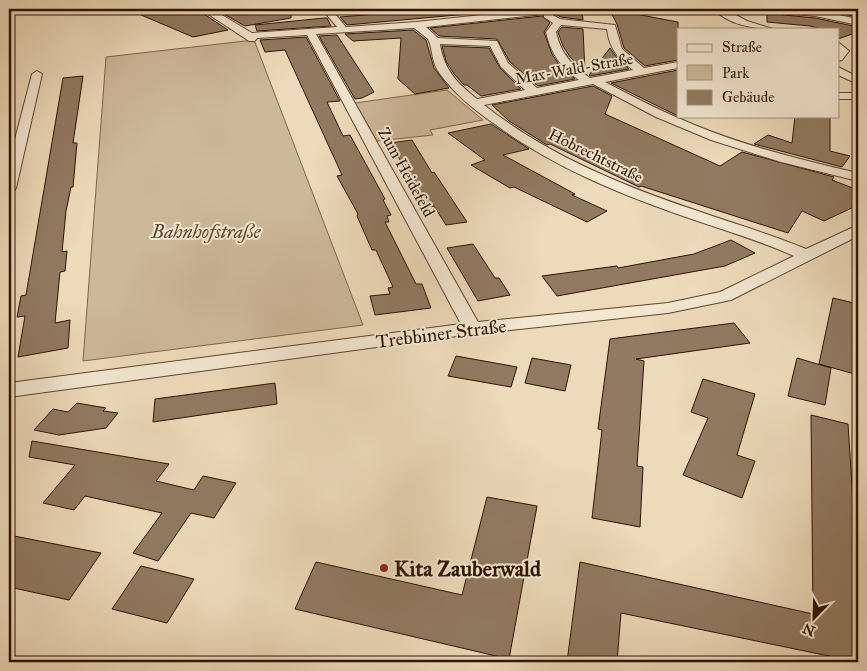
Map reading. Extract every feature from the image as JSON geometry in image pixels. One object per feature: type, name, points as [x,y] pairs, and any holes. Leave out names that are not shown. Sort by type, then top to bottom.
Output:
[{"type":"street","points":[[326,9],[344,30]]},
{"type":"street","points":[[208,10],[251,37],[416,25],[560,9]]},
{"type":"street","points":[[721,10],[758,9]]},
{"type":"street","points":[[774,9],[815,13],[858,22]]},
{"type":"street","points":[[721,10],[755,27],[762,28]]},
{"type":"street","points":[[541,11],[558,22],[612,28],[612,43],[623,58],[642,72]]},
{"type":"street","points":[[558,22],[551,32],[554,49],[569,67],[592,81],[642,106],[702,132],[790,161],[858,177]]},
{"type":"street","points":[[416,25],[434,41],[494,43],[504,65],[517,79],[534,91]]},
{"type":"street","name":"Zum Heidefeld","points":[[310,32],[472,328]]},
{"type":"street","name":"Hobrechtstraße","points":[[434,41],[437,60],[447,76],[475,104],[519,135],[552,155],[640,195],[775,241],[806,256]]},
{"type":"street","name":"Max-Wald-Straße","points":[[475,104],[534,91],[677,65]]},
{"type":"street","points":[[840,71],[858,81]]},
{"type":"street","points":[[9,188],[37,74]]},
{"type":"street","points":[[840,96],[858,96]]},
{"type":"street","name":"Trebbiner Straße","points":[[9,390],[472,328],[668,308],[725,296],[858,230]]},
{"type":"green space","name":"Bahnhofstraße","points":[[254,40],[363,325],[83,361],[106,57]]},
{"type":"green space","points":[[447,90],[483,120],[430,130],[433,135],[377,141],[355,103]]},
{"type":"building","points":[[127,9],[202,9],[204,14],[228,30],[193,37]]},
{"type":"building","points":[[215,9],[291,9],[291,18],[245,26]]},
{"type":"building","points":[[439,9],[523,9],[347,25],[340,17]]},
{"type":"building","points":[[566,9],[582,9],[583,20],[561,17],[555,14],[563,13]]},
{"type":"building","points":[[609,9],[678,22],[677,60],[645,66],[624,48],[617,24]]},
{"type":"building","points":[[767,9],[774,14],[815,18],[858,27],[858,32],[840,38],[840,28],[817,28],[767,22]]},
{"type":"building","points":[[818,9],[858,11],[858,17]]},
{"type":"building","points":[[542,16],[550,23],[544,32],[552,54],[560,66],[575,79],[538,86],[510,62],[497,39],[439,36],[430,28]]},
{"type":"building","points":[[327,18],[331,26],[257,31],[255,25]]},
{"type":"building","points":[[562,27],[583,29],[585,72],[570,57],[563,46],[558,32]]},
{"type":"building","points":[[413,30],[426,40],[434,68],[449,88],[415,94],[398,79],[401,38],[353,41],[345,34]]},
{"type":"building","points":[[337,35],[374,92],[355,99],[319,36]]},
{"type":"building","points":[[306,37],[340,101],[327,102],[343,136],[350,135],[385,199],[383,200],[391,215],[387,216],[389,222],[385,222],[416,284],[422,284],[431,308],[375,315],[370,296],[390,294],[388,288],[393,287],[376,250],[372,250],[357,216],[358,214],[337,176],[342,175],[285,50],[265,52],[260,40]]},
{"type":"building","points":[[442,46],[489,48],[500,68],[521,89],[481,96],[467,85],[464,85],[454,74],[446,61]]},
{"type":"building","points":[[610,48],[617,58],[629,69],[590,76],[589,75]]},
{"type":"building","points":[[677,70],[677,116],[611,83]]},
{"type":"building","points":[[83,76],[73,143],[77,143],[73,187],[71,187],[66,211],[62,252],[67,251],[65,271],[60,272],[55,323],[70,320],[68,348],[18,357],[25,316],[17,317],[21,296],[26,295],[63,78]]},
{"type":"building","points":[[593,86],[612,96],[605,114],[720,166],[742,152],[834,177],[832,180],[858,190],[858,205],[824,221],[802,211],[788,233],[641,186],[639,187],[550,144],[547,145],[509,121],[492,105]]},
{"type":"building","points":[[795,118],[830,118],[830,151],[850,156],[842,167],[754,144],[768,135],[792,143]]},
{"type":"building","points":[[491,124],[529,149],[503,155],[575,194],[572,195],[607,211],[587,222],[514,187],[510,188],[471,165],[485,160],[448,133]]},
{"type":"building","points":[[412,140],[432,173],[434,172],[467,222],[446,225],[434,206],[428,207],[390,143]]},
{"type":"building","points":[[731,240],[755,253],[725,266],[557,296],[542,276],[617,266],[618,268],[694,254]]},
{"type":"building","points":[[473,244],[495,278],[499,278],[510,295],[478,301],[447,248]]},
{"type":"building","points":[[833,298],[858,304],[858,375],[819,364]]},
{"type":"building","points":[[734,323],[750,343],[636,359],[644,361],[637,466],[643,467],[640,527],[592,518],[602,430],[598,429],[610,339]]},
{"type":"building","points":[[456,356],[517,367],[511,387],[448,376]]},
{"type":"building","points":[[532,358],[571,365],[565,391],[525,383]]},
{"type":"building","points":[[797,358],[831,368],[825,405],[788,396]]},
{"type":"building","points":[[703,379],[755,394],[737,455],[755,461],[742,498],[683,475],[708,418],[691,412]]},
{"type":"building","points":[[275,383],[277,404],[153,422],[155,399]]},
{"type":"building","points":[[77,403],[106,408],[103,411],[118,413],[106,428],[59,435],[34,430],[53,409],[68,412]]},
{"type":"building","points":[[811,415],[848,424],[858,576],[858,662],[621,613],[617,662],[567,662],[580,562],[813,614]]},
{"type":"building","points":[[32,441],[169,464],[156,481],[194,490],[203,476],[236,483],[214,518],[191,513],[158,561],[133,553],[162,513],[85,496],[74,510],[43,503],[75,465],[29,457]]},
{"type":"building","points":[[487,497],[537,506],[509,659],[295,609],[316,562],[462,595]]},
{"type":"building","points":[[9,535],[101,553],[69,600],[9,587]]},
{"type":"building","points":[[141,566],[194,579],[167,623],[112,609]]},
{"type":"place","name":"Kita Zauberwald","points":[[384,568]]}]
